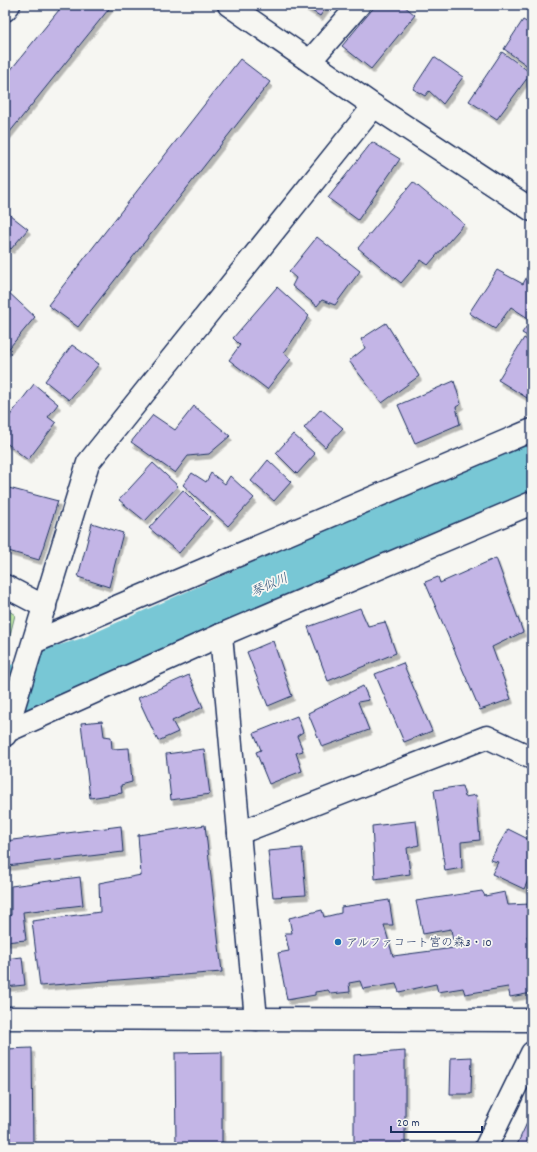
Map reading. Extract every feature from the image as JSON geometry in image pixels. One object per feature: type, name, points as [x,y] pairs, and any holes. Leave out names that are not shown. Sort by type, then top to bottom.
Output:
[{"type":"street","points":[[5,10],[9,5]]},
{"type":"street","points":[[229,5],[374,106],[529,201]]},
{"type":"street","points":[[310,61],[359,5]]},
{"type":"street","points":[[5,733],[45,607],[88,463],[374,106]]},
{"type":"street","points":[[34,642],[532,430]]},
{"type":"street","points":[[5,733],[221,635],[532,503]]},
{"type":"street","points":[[5,586],[45,607]]},
{"type":"street","points":[[221,635],[256,1019]]},
{"type":"street","points":[[239,833],[487,737],[532,758]]},
{"type":"street","points":[[5,1018],[532,1020]]},
{"type":"street","points":[[486,1147],[532,1053]]},
{"type":"green space","points":[[5,608],[15,615],[5,655]]},
{"type":"building","points":[[63,5],[112,5],[5,138],[5,77]]},
{"type":"building","points":[[302,5],[328,5],[320,16]]},
{"type":"building","points":[[376,5],[403,5],[415,15],[371,69],[342,46]]},
{"type":"building","points":[[523,20],[532,25],[532,69],[504,49]]},
{"type":"building","points":[[502,52],[531,73],[497,119],[469,101]]},
{"type":"building","points":[[434,57],[463,77],[443,104],[429,91],[425,96],[413,89]]},
{"type":"building","points":[[240,59],[270,82],[78,327],[48,305]]},
{"type":"building","points":[[372,142],[400,159],[358,220],[328,198]]},
{"type":"building","points":[[413,182],[464,224],[428,265],[421,260],[401,283],[358,248]]},
{"type":"building","points":[[5,211],[28,229],[11,249],[5,245]]},
{"type":"building","points":[[317,237],[360,271],[335,305],[322,300],[317,306],[292,286],[296,278],[289,272]]},
{"type":"building","points":[[532,267],[532,332],[529,337],[522,333],[531,320],[511,307],[495,329],[469,313],[497,270],[523,284]]},
{"type":"building","points":[[277,287],[309,316],[284,353],[291,359],[267,389],[229,360],[240,345],[233,338]]},
{"type":"building","points":[[5,289],[35,317],[5,353]]},
{"type":"building","points":[[386,323],[419,376],[382,403],[349,361],[365,348],[361,339]]},
{"type":"building","points":[[524,338],[532,343],[532,401],[498,380]]},
{"type":"building","points":[[72,345],[99,364],[69,400],[45,381]]},
{"type":"building","points":[[454,381],[461,404],[456,407],[460,424],[415,443],[398,405]]},
{"type":"building","points":[[34,384],[58,404],[48,417],[56,423],[28,460],[5,442],[5,422]]},
{"type":"building","points":[[194,406],[230,436],[209,454],[188,456],[175,473],[131,442],[153,415],[175,430]]},
{"type":"building","points":[[321,409],[343,428],[325,447],[304,428]]},
{"type":"building","points":[[293,434],[315,454],[297,474],[276,453]]},
{"type":"building","points":[[268,460],[291,482],[274,501],[251,481]]},
{"type":"building","points":[[153,463],[178,486],[145,521],[119,500]]},
{"type":"building","points":[[192,473],[206,482],[211,473],[225,484],[230,476],[254,498],[228,526],[183,485]]},
{"type":"building","points":[[5,487],[58,501],[39,560],[5,550]]},
{"type":"building","points":[[183,490],[210,517],[179,553],[149,528]]},
{"type":"building","points":[[92,523],[123,533],[109,587],[78,577]]},
{"type":"building","points":[[496,558],[523,632],[492,647],[511,699],[480,710],[425,582],[438,577],[440,583]]},
{"type":"building","points":[[360,608],[368,626],[385,622],[396,653],[328,681],[308,627]]},
{"type":"building","points":[[273,641],[292,696],[268,706],[247,652]]},
{"type":"building","points":[[403,663],[432,731],[404,742],[375,674]]},
{"type":"building","points":[[189,675],[203,707],[172,721],[178,732],[158,741],[138,698]]},
{"type":"building","points":[[363,686],[369,700],[358,702],[369,730],[322,747],[308,713]]},
{"type":"building","points":[[297,716],[303,732],[297,736],[303,751],[296,753],[302,771],[269,784],[256,752],[261,750],[254,733]]},
{"type":"building","points":[[102,721],[104,736],[111,737],[112,749],[129,748],[132,782],[121,785],[122,793],[90,798],[81,723]]},
{"type":"building","points":[[204,749],[210,794],[171,800],[166,754]]},
{"type":"building","points":[[462,786],[465,797],[476,795],[480,840],[461,842],[462,868],[445,871],[434,790]]},
{"type":"building","points":[[416,821],[419,845],[407,848],[410,874],[375,879],[372,826]]},
{"type":"building","points":[[205,825],[222,972],[40,986],[32,921],[100,912],[99,883],[141,875],[138,835]]},
{"type":"building","points":[[121,826],[123,852],[7,866],[5,841]]},
{"type":"building","points":[[508,829],[532,841],[532,872],[524,889],[492,874],[498,862],[490,860]]},
{"type":"building","points":[[302,848],[306,895],[273,897],[268,851]]},
{"type":"building","points":[[80,877],[83,905],[23,912],[26,940],[5,942],[5,916],[11,915],[11,886]]},
{"type":"building","name":"アルファコート宮の森3・10","points":[[482,891],[485,896],[505,892],[508,905],[530,904],[532,935],[527,936],[532,956],[532,993],[510,997],[508,987],[465,994],[463,988],[438,992],[436,984],[399,992],[396,984],[363,989],[360,981],[349,983],[350,992],[331,994],[328,990],[315,992],[315,995],[287,1000],[278,953],[289,951],[285,933],[292,933],[289,918],[322,910],[324,917],[341,913],[341,907],[389,900],[393,925],[384,925],[393,956],[454,948],[451,929],[423,934],[416,901]]},
{"type":"building","points":[[22,957],[25,985],[5,987],[5,959]]},
{"type":"building","points":[[32,1048],[33,1147],[5,1147],[5,1049]]},
{"type":"building","points":[[405,1051],[405,1147],[354,1147],[354,1055]]},
{"type":"building","points":[[222,1052],[222,1147],[176,1147],[175,1053]]},
{"type":"building","points":[[472,1057],[471,1094],[450,1094],[451,1058]]},
{"type":"building","points":[[532,1112],[532,1147],[516,1147]]},
{"type":"waterway","name":"琴似川","points":[[5,697],[57,674],[93,663],[532,467]]},
{"type":"place","name":"アルファコート宮の森3・10","points":[[338,942]]}]
